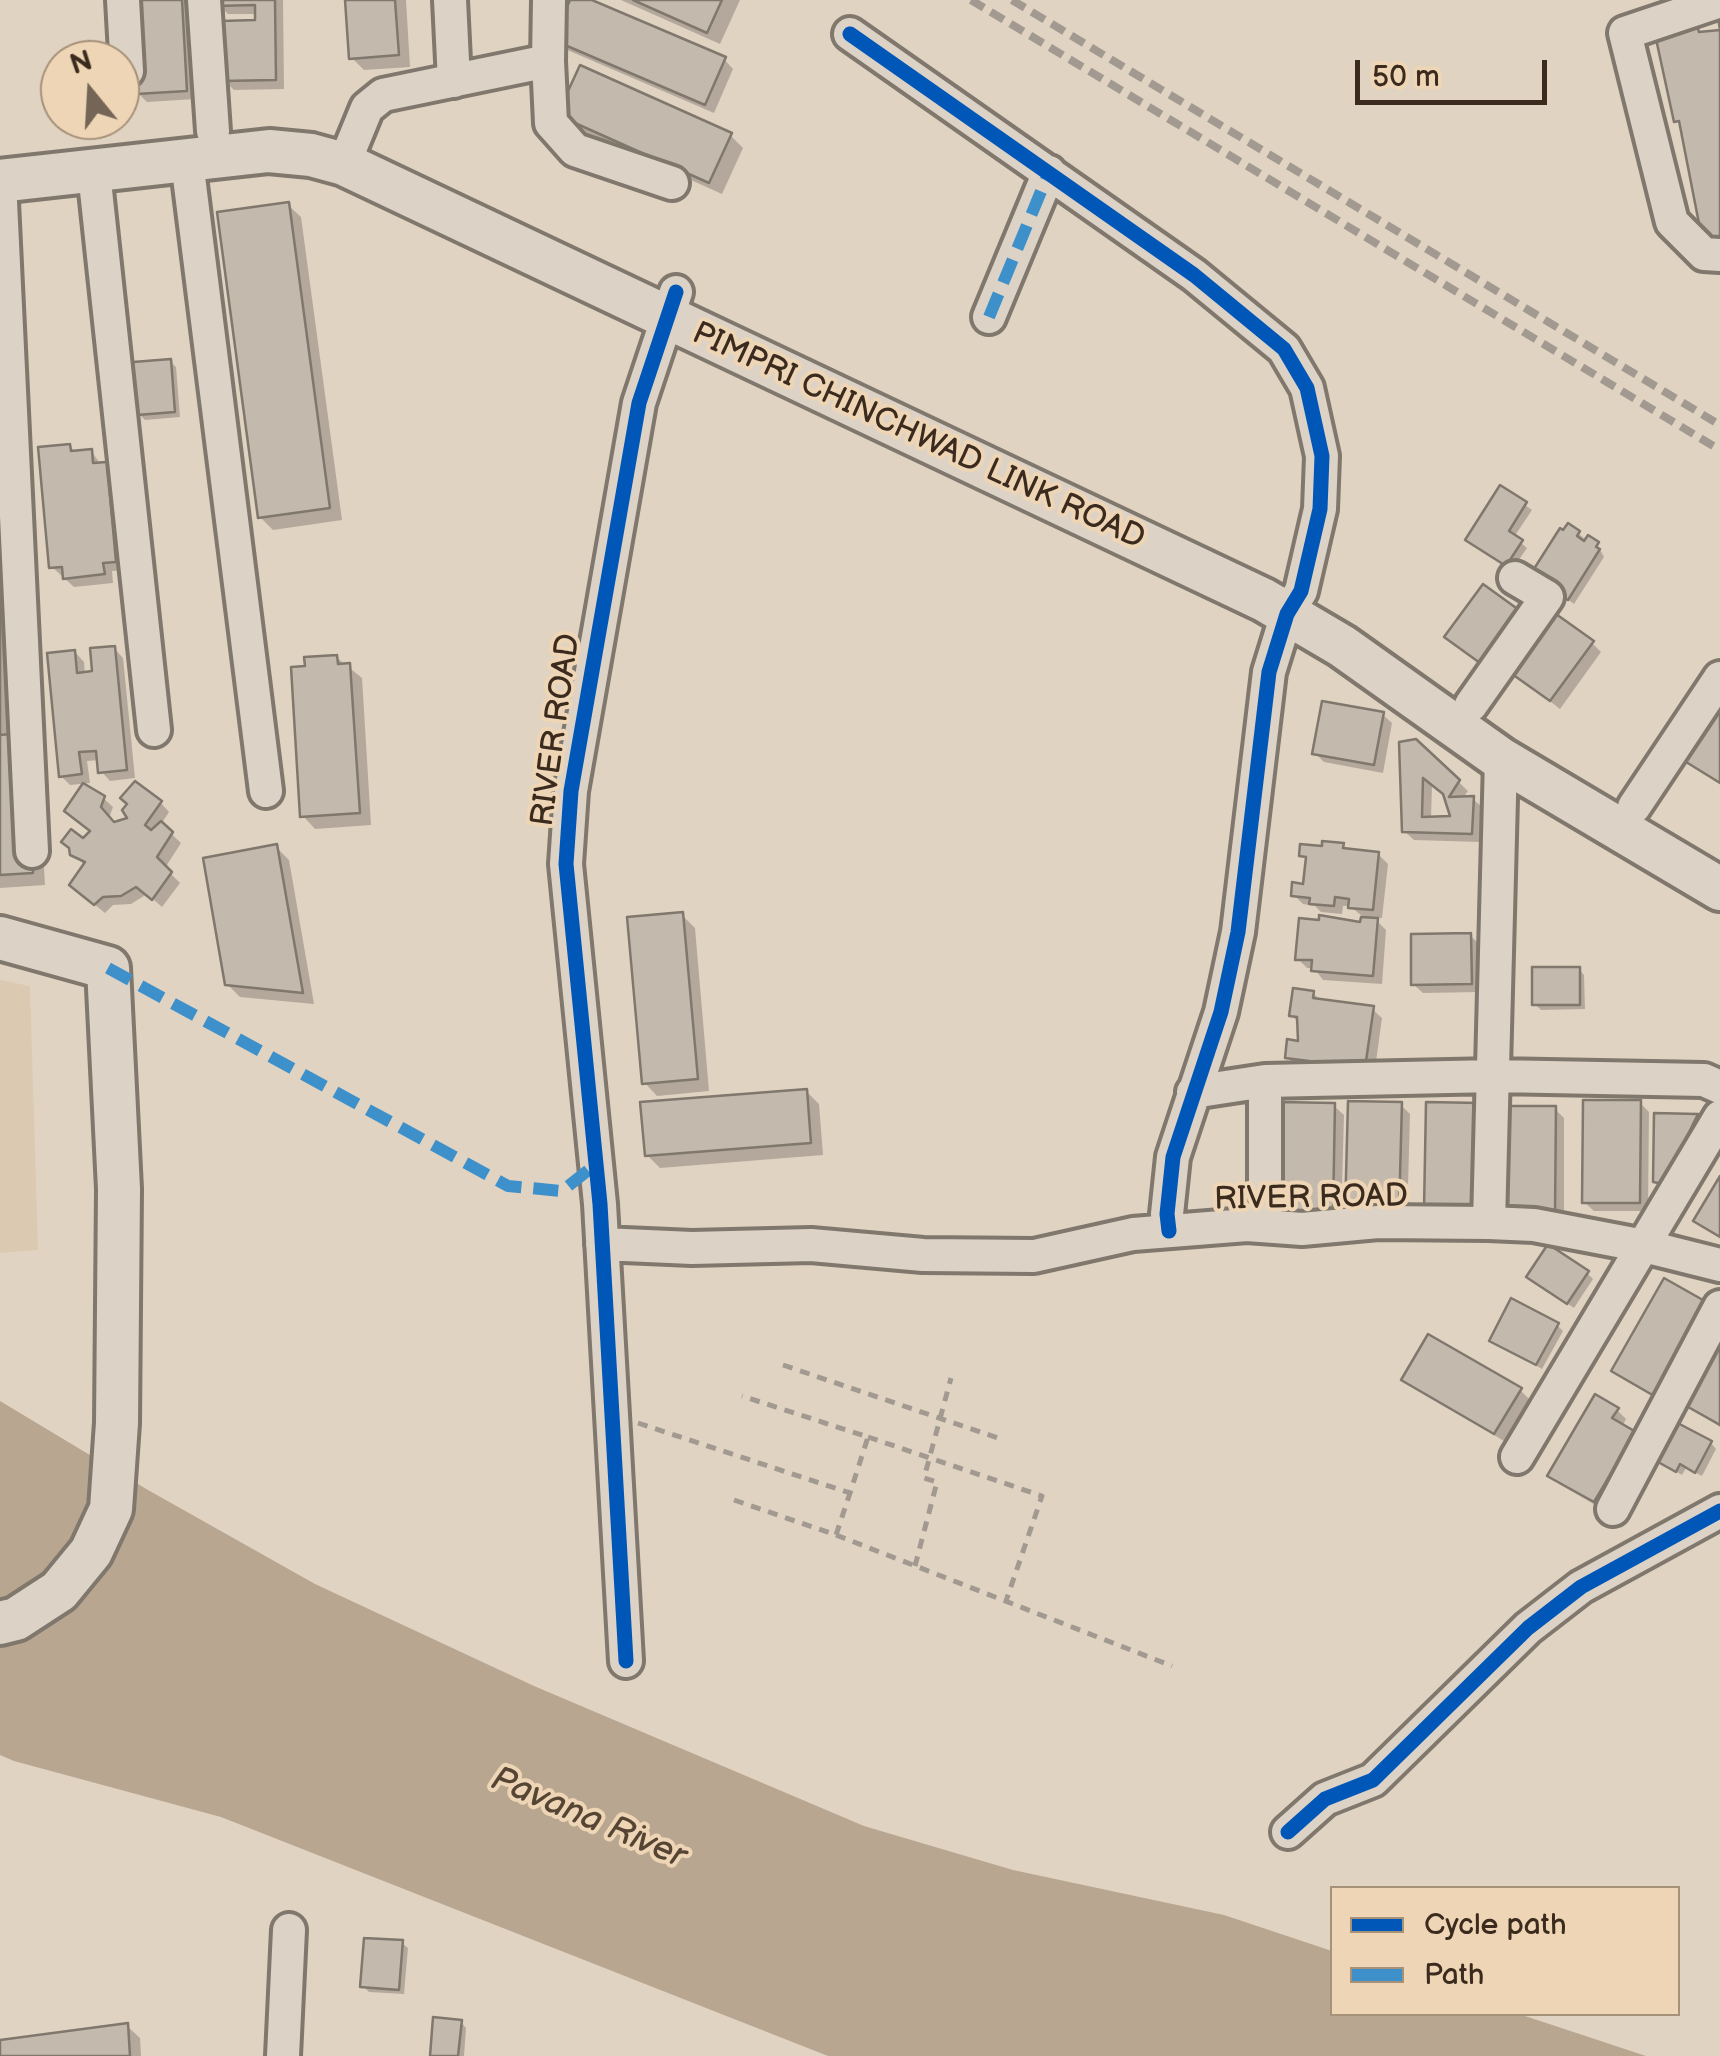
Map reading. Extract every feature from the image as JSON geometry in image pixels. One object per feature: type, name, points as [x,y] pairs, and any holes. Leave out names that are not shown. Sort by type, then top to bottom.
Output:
[{"type":"main road","name":"PIMPRI CHINCHWAD LINK ROAD","points":[[0,181],[94,172],[269,124],[316,128],[349,152],[1294,602],[1356,623],[1471,705],[1522,761],[1634,806],[1720,858]]},
{"type":"main road","name":"PIMPRI CHINCHWAD LINK ROAD","points":[[0,154],[200,146]]},
{"type":"main road","name":"PIMPRI CHINCHWAD LINK ROAD","points":[[1294,602],[1342,646],[1720,889]]},
{"type":"main road","points":[[0,938],[108,968],[119,1189],[118,1423],[111,1509],[91,1552],[60,1592],[16,1619],[0,1623]]},
{"type":"street","points":[[124,0],[126,40]]},
{"type":"street","points":[[204,0],[200,146],[266,791]]},
{"type":"street","points":[[450,0],[454,81]]},
{"type":"street","points":[[549,0],[552,124],[575,150],[672,184]]},
{"type":"street","points":[[1720,1],[1625,33],[1672,222],[1704,254],[1720,255]]},
{"type":"street","points":[[850,34],[1194,275],[1284,350],[1307,388],[1322,456],[1320,509],[1269,672],[1238,932],[1222,1012],[1173,1156],[1169,1231]]},
{"type":"street","points":[[349,152],[367,108],[383,95],[548,61]]},
{"type":"street","points":[[94,172],[154,730]]},
{"type":"street","points":[[988,317],[1049,172]]},
{"type":"street","points":[[0,181],[32,851]]},
{"type":"street","name":"RIVER ROAD","points":[[626,1661],[602,1244],[566,864],[571,791],[639,404],[672,305]]},
{"type":"street","points":[[1471,705],[1547,597],[1516,578]]},
{"type":"street","points":[[1634,806],[1720,678]]},
{"type":"street","points":[[1489,1223],[1496,1076],[1522,761]]},
{"type":"street","points":[[1192,1092],[1265,1080],[1496,1076],[1704,1080],[1720,1086]]},
{"type":"street","points":[[1265,1080],[1265,1226]]},
{"type":"street","points":[[1517,1456],[1720,1117]]},
{"type":"street","name":"RIVER ROAD","points":[[602,1244],[692,1248],[811,1245],[923,1254],[1034,1256],[1133,1234],[1169,1231],[1265,1226],[1302,1229],[1378,1222],[1489,1223],[1534,1225],[1720,1265]]},
{"type":"street","points":[[1613,1509],[1720,1307]]},
{"type":"street","points":[[1288,1832],[1325,1800],[1372,1780],[1528,1628],[1581,1587],[1720,1511]]},
{"type":"street","points":[[283,2056],[290,1930]]},
{"type":"path","points":[[782,1365],[1001,1439]]},
{"type":"path","points":[[915,1566],[937,1482],[924,1478],[951,1378]]},
{"type":"path","points":[[742,1396],[1042,1496],[1006,1602]]},
{"type":"path","points":[[612,1414],[850,1493]]},
{"type":"path","points":[[836,1535],[868,1437]]},
{"type":"path","points":[[734,1500],[836,1535],[1172,1666]]},
{"type":"shaded area","points":[[0,980],[30,986],[38,1250],[0,1253]]},
{"type":"water","name":"Pavana River","points":[[0,1401],[315,1584],[534,1686],[864,1826],[1013,1870],[1224,1915],[1330,1950],[1330,2016],[1525,2016],[1646,2056],[828,2056],[221,1817],[0,1755]]},
{"type":"building","points":[[130,0],[182,0],[187,91],[140,94],[140,40],[133,40]]},
{"type":"building","points":[[216,0],[275,0],[276,80],[222,81],[221,21],[255,20],[255,5],[216,6]]},
{"type":"building","points":[[345,0],[395,0],[399,55],[349,59]]},
{"type":"building","points":[[570,0],[592,0],[726,57],[705,105],[553,40]]},
{"type":"building","points":[[633,0],[722,0],[707,33]]},
{"type":"building","points":[[1692,12],[1699,32],[1720,30],[1720,241],[1703,244],[1679,121],[1674,122],[1653,25]]},
{"type":"building","points":[[580,65],[732,133],[709,183],[557,115]]},
{"type":"building","points":[[289,202],[330,508],[258,518],[217,212]]},
{"type":"building","points":[[0,302],[33,873],[0,875]]},
{"type":"building","points":[[171,359],[175,412],[137,415],[133,362]]},
{"type":"building","points":[[0,423],[11,734],[0,735]]},
{"type":"building","points":[[70,444],[71,451],[92,449],[93,463],[107,462],[116,562],[103,563],[105,574],[63,579],[62,567],[49,568],[38,447]]},
{"type":"building","points":[[1500,485],[1527,502],[1509,531],[1523,540],[1506,566],[1465,540]]},
{"type":"building","points":[[1568,523],[1580,531],[1577,536],[1584,541],[1588,535],[1599,542],[1596,547],[1600,549],[1568,600],[1553,591],[1557,585],[1532,572],[1560,528],[1563,530]]},
{"type":"building","points":[[1483,584],[1519,610],[1480,663],[1444,637]]},
{"type":"building","points":[[1556,614],[1594,641],[1550,701],[1512,674]]},
{"type":"building","points":[[115,646],[127,770],[98,773],[96,751],[79,752],[82,774],[59,777],[47,653],[75,650],[77,673],[92,671],[90,648]]},
{"type":"building","points":[[337,655],[338,664],[350,663],[360,813],[300,817],[291,667],[305,666],[304,657]]},
{"type":"building","points":[[1720,697],[1720,783],[1678,757]]},
{"type":"building","points":[[1322,701],[1384,712],[1374,765],[1312,754]]},
{"type":"building","points":[[1416,739],[1460,780],[1449,797],[1474,796],[1472,834],[1402,832],[1399,742]],"holes":[[[1423,778],[1443,794],[1450,816],[1422,817]]]},
{"type":"building","points":[[135,781],[162,801],[145,825],[151,830],[161,821],[173,832],[157,857],[172,872],[152,900],[136,887],[121,896],[103,897],[94,905],[69,885],[85,862],[70,855],[69,848],[61,842],[71,829],[83,838],[90,831],[64,811],[83,783],[105,796],[101,807],[114,822],[127,818],[122,810],[127,804],[120,798]]},
{"type":"building","points":[[1322,841],[1379,852],[1373,910],[1348,908],[1349,899],[1335,897],[1334,906],[1309,904],[1310,898],[1291,896],[1292,882],[1303,884],[1306,857],[1299,856],[1300,844],[1322,846]]},
{"type":"building","points":[[277,844],[303,993],[225,985],[203,858]]},
{"type":"building","points":[[683,912],[698,1079],[642,1084],[627,917]]},
{"type":"building","points":[[1319,915],[1360,922],[1361,917],[1378,918],[1373,976],[1311,971],[1312,960],[1295,960],[1299,918],[1319,920]]},
{"type":"building","points":[[1471,933],[1472,984],[1411,985],[1411,934]]},
{"type":"building","points":[[1532,967],[1580,967],[1580,1005],[1532,1005]]},
{"type":"building","points":[[1293,988],[1314,991],[1313,998],[1374,1006],[1365,1068],[1285,1058],[1287,1039],[1298,1041],[1297,1017],[1289,1016]]},
{"type":"building","points":[[807,1089],[811,1143],[645,1156],[640,1102]]},
{"type":"building","points":[[1583,1100],[1641,1100],[1640,1203],[1582,1203]]},
{"type":"building","points":[[1348,1101],[1402,1102],[1399,1214],[1345,1213]]},
{"type":"building","points":[[1279,1102],[1335,1103],[1333,1215],[1276,1214]]},
{"type":"building","points":[[1426,1102],[1480,1103],[1478,1210],[1424,1209]]},
{"type":"building","points":[[1503,1106],[1556,1106],[1555,1214],[1502,1213]]},
{"type":"building","points":[[1654,1113],[1698,1114],[1664,1184],[1653,1182]]},
{"type":"building","points":[[1720,1176],[1720,1237],[1693,1221]]},
{"type":"building","points":[[1548,1244],[1589,1271],[1567,1304],[1526,1277]]},
{"type":"building","points":[[1664,1278],[1710,1304],[1656,1397],[1611,1371]]},
{"type":"building","points":[[1511,1298],[1559,1323],[1536,1365],[1489,1341]]},
{"type":"building","points":[[1428,1334],[1522,1388],[1494,1434],[1401,1380]]},
{"type":"building","points":[[1720,1334],[1720,1425],[1681,1403]]},
{"type":"building","points":[[1595,1394],[1619,1408],[1612,1418],[1636,1432],[1594,1502],[1547,1476]]},
{"type":"building","points":[[1670,1419],[1712,1441],[1695,1473],[1680,1464],[1676,1472],[1649,1457]]},
{"type":"building","points":[[364,1938],[403,1940],[399,1990],[360,1987]]},
{"type":"building","points":[[433,2017],[462,2020],[458,2056],[430,2056]]},
{"type":"building","points":[[128,2023],[130,2056],[0,2056],[0,2040]]},
{"type":"railway","points":[[971,0],[1720,450]]},
{"type":"railway","points":[[1012,0],[1720,425]]},
{"type":"marked path","points":[[989,317],[1049,172]]},
{"type":"marked path","points":[[108,968],[508,1186],[562,1191],[596,1164]]},
{"type":"cycle path","points":[[850,34],[1194,275],[1284,349],[1307,388],[1322,456],[1320,509],[1301,591],[1287,614],[1269,672],[1238,932],[1221,1012],[1173,1157],[1169,1231]]},
{"type":"cycle path","points":[[626,1661],[600,1204],[566,864],[571,791],[639,403],[676,292]]},
{"type":"cycle path","points":[[1288,1832],[1325,1799],[1373,1780],[1528,1628],[1581,1587],[1720,1511]]}]
